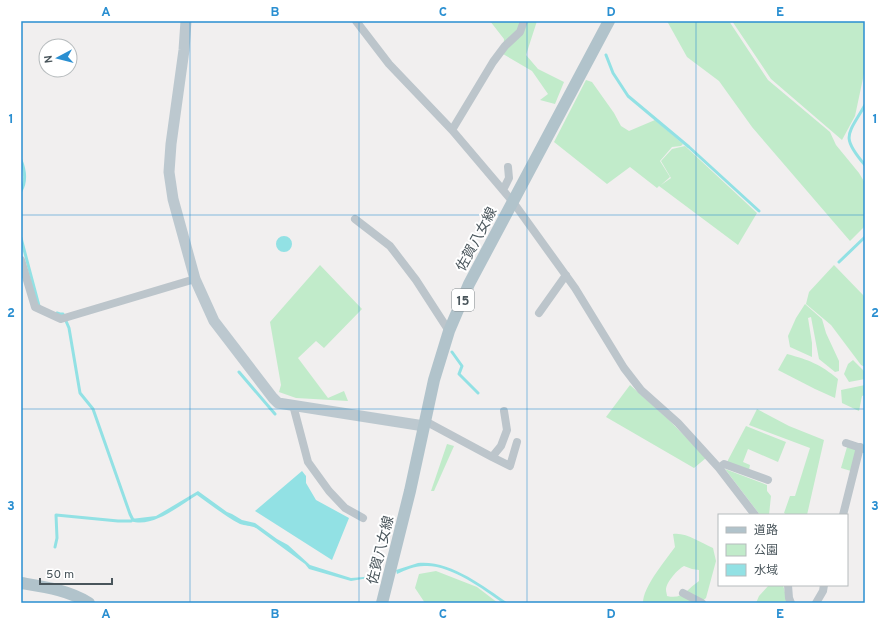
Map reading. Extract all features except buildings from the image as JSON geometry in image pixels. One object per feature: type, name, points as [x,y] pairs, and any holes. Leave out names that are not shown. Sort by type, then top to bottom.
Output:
[{"type":"main road","name":"佐賀八女線","points":[[382,603],[410,491],[434,380],[449,331],[469,284],[609,21]]},
{"type":"main road","points":[[21,583],[57,589],[89,603]]},
{"type":"street","points":[[186,21],[184,50],[170,144],[169,172],[173,199],[195,279],[214,321],[273,398],[278,403],[425,424],[510,466],[517,442]]},
{"type":"street","points":[[356,21],[389,64],[452,130],[513,202],[575,288],[624,368],[641,390],[677,422],[719,468],[754,514]]},
{"type":"street","points":[[452,130],[505,46],[520,32],[524,21]]},
{"type":"street","points":[[503,190],[509,178],[508,167]]},
{"type":"street","points":[[355,219],[390,246],[416,280],[449,331]]},
{"type":"street","points":[[21,260],[34,307],[61,319],[195,279]]},
{"type":"street","points":[[539,313],[566,275]]},
{"type":"street","points":[[293,405],[308,462],[329,491],[345,508],[363,518]]},
{"type":"street","points":[[492,457],[501,446],[507,430],[504,411]]},
{"type":"street","points":[[843,514],[863,448],[846,442]]},
{"type":"street","points":[[719,468],[724,464],[768,480]]},
{"type":"street","points":[[788,586],[791,603]]},
{"type":"street","points":[[816,603],[823,591],[824,586]]},
{"type":"street","points":[[683,593],[702,603]]},
{"type":"green space","points":[[490,21],[537,21],[526,55],[538,69],[564,82],[555,104],[540,100],[548,94],[532,71],[503,54],[504,39]]},
{"type":"green space","points":[[667,21],[729,21],[768,80],[830,132],[836,145],[859,173],[865,183],[865,226],[850,241],[752,127],[719,81],[687,57]]},
{"type":"green space","points":[[732,21],[865,21],[865,69],[855,116],[842,140],[771,79]]},
{"type":"green space","points":[[586,80],[592,82],[614,113],[621,126],[629,131],[655,120],[683,144],[681,146],[672,147],[660,161],[670,177],[661,185],[671,178],[661,161],[672,149],[685,146],[757,213],[738,245],[659,186],[657,188],[630,167],[607,184],[554,142]]},
{"type":"green space","points":[[320,265],[362,309],[324,348],[316,341],[298,358],[328,398],[344,391],[348,401],[296,398],[279,392],[281,385],[270,322]]},
{"type":"green space","points":[[834,265],[865,297],[865,367],[861,365],[831,325],[806,304],[809,292]]},
{"type":"green space","points":[[805,304],[822,319],[826,333],[839,361],[839,371],[835,372],[819,359],[811,317],[808,318],[812,343],[812,357],[790,347],[788,336],[796,318]]},
{"type":"green space","points":[[787,354],[814,363],[838,379],[835,398],[778,370]]},
{"type":"green space","points":[[853,360],[864,371],[865,379],[849,382],[844,374],[848,364]]},
{"type":"green space","points":[[630,385],[669,420],[706,458],[694,468],[606,417]]},
{"type":"green space","points":[[865,385],[865,395],[862,396],[859,411],[842,403],[841,390]]},
{"type":"green space","points":[[757,409],[789,426],[824,440],[807,514],[784,513],[790,496],[795,496],[810,448],[749,425]]},
{"type":"green space","points":[[746,426],[786,442],[778,462],[748,449],[743,462],[750,465],[749,470],[727,462]]},
{"type":"green space","points":[[447,444],[454,446],[434,491],[431,491]]},
{"type":"green space","points":[[847,447],[857,449],[851,471],[841,468]]},
{"type":"green space","points":[[725,469],[767,485],[767,491],[771,496],[769,514],[759,514]]},
{"type":"green space","points":[[673,534],[688,536],[713,548],[716,561],[706,598],[700,603],[643,603],[650,582],[675,547]],"holes":[[[684,566],[699,570],[699,581],[681,595],[672,597],[667,596],[667,587],[670,580],[676,573]]]},
{"type":"green space","points":[[436,571],[477,587],[498,603],[425,603],[415,588],[419,574]]},
{"type":"green space","points":[[768,586],[783,586],[788,603],[756,603],[759,596]]},
{"type":"water","points":[[284,236],[291,241],[292,244],[287,251],[284,252],[277,247],[276,244],[281,237]]},
{"type":"water","points":[[302,471],[306,476],[306,483],[316,500],[349,518],[332,560],[255,511]]},
{"type":"water","points":[[198,491],[227,512],[242,520],[255,523],[288,545],[310,565],[351,578],[364,577],[380,573],[380,576],[351,581],[309,569],[305,564],[256,528],[240,524],[223,514],[197,495],[166,515],[157,519],[139,523],[131,521],[131,519],[156,516]]},
{"type":"water","points":[[418,563],[430,563],[454,570],[477,582],[508,603],[503,603],[466,578],[434,566],[410,568],[397,574],[396,570]]},
{"type":"waterway","points":[[606,55],[613,73],[628,96],[689,147],[759,211]]},
{"type":"waterway","points":[[865,105],[854,123],[849,135],[852,148],[865,165]]},
{"type":"waterway","points":[[21,160],[24,176],[24,184],[21,191]]},
{"type":"waterway","points":[[839,262],[865,237]]},
{"type":"waterway","points":[[21,238],[39,306]]},
{"type":"waterway","points":[[57,313],[63,314],[69,328],[80,393],[93,409],[130,514],[134,520]]},
{"type":"waterway","points":[[452,352],[462,366],[459,374],[478,393]]},
{"type":"waterway","points":[[239,372],[275,414]]},
{"type":"waterway","points":[[55,547],[57,538],[56,515],[131,521]]}]
